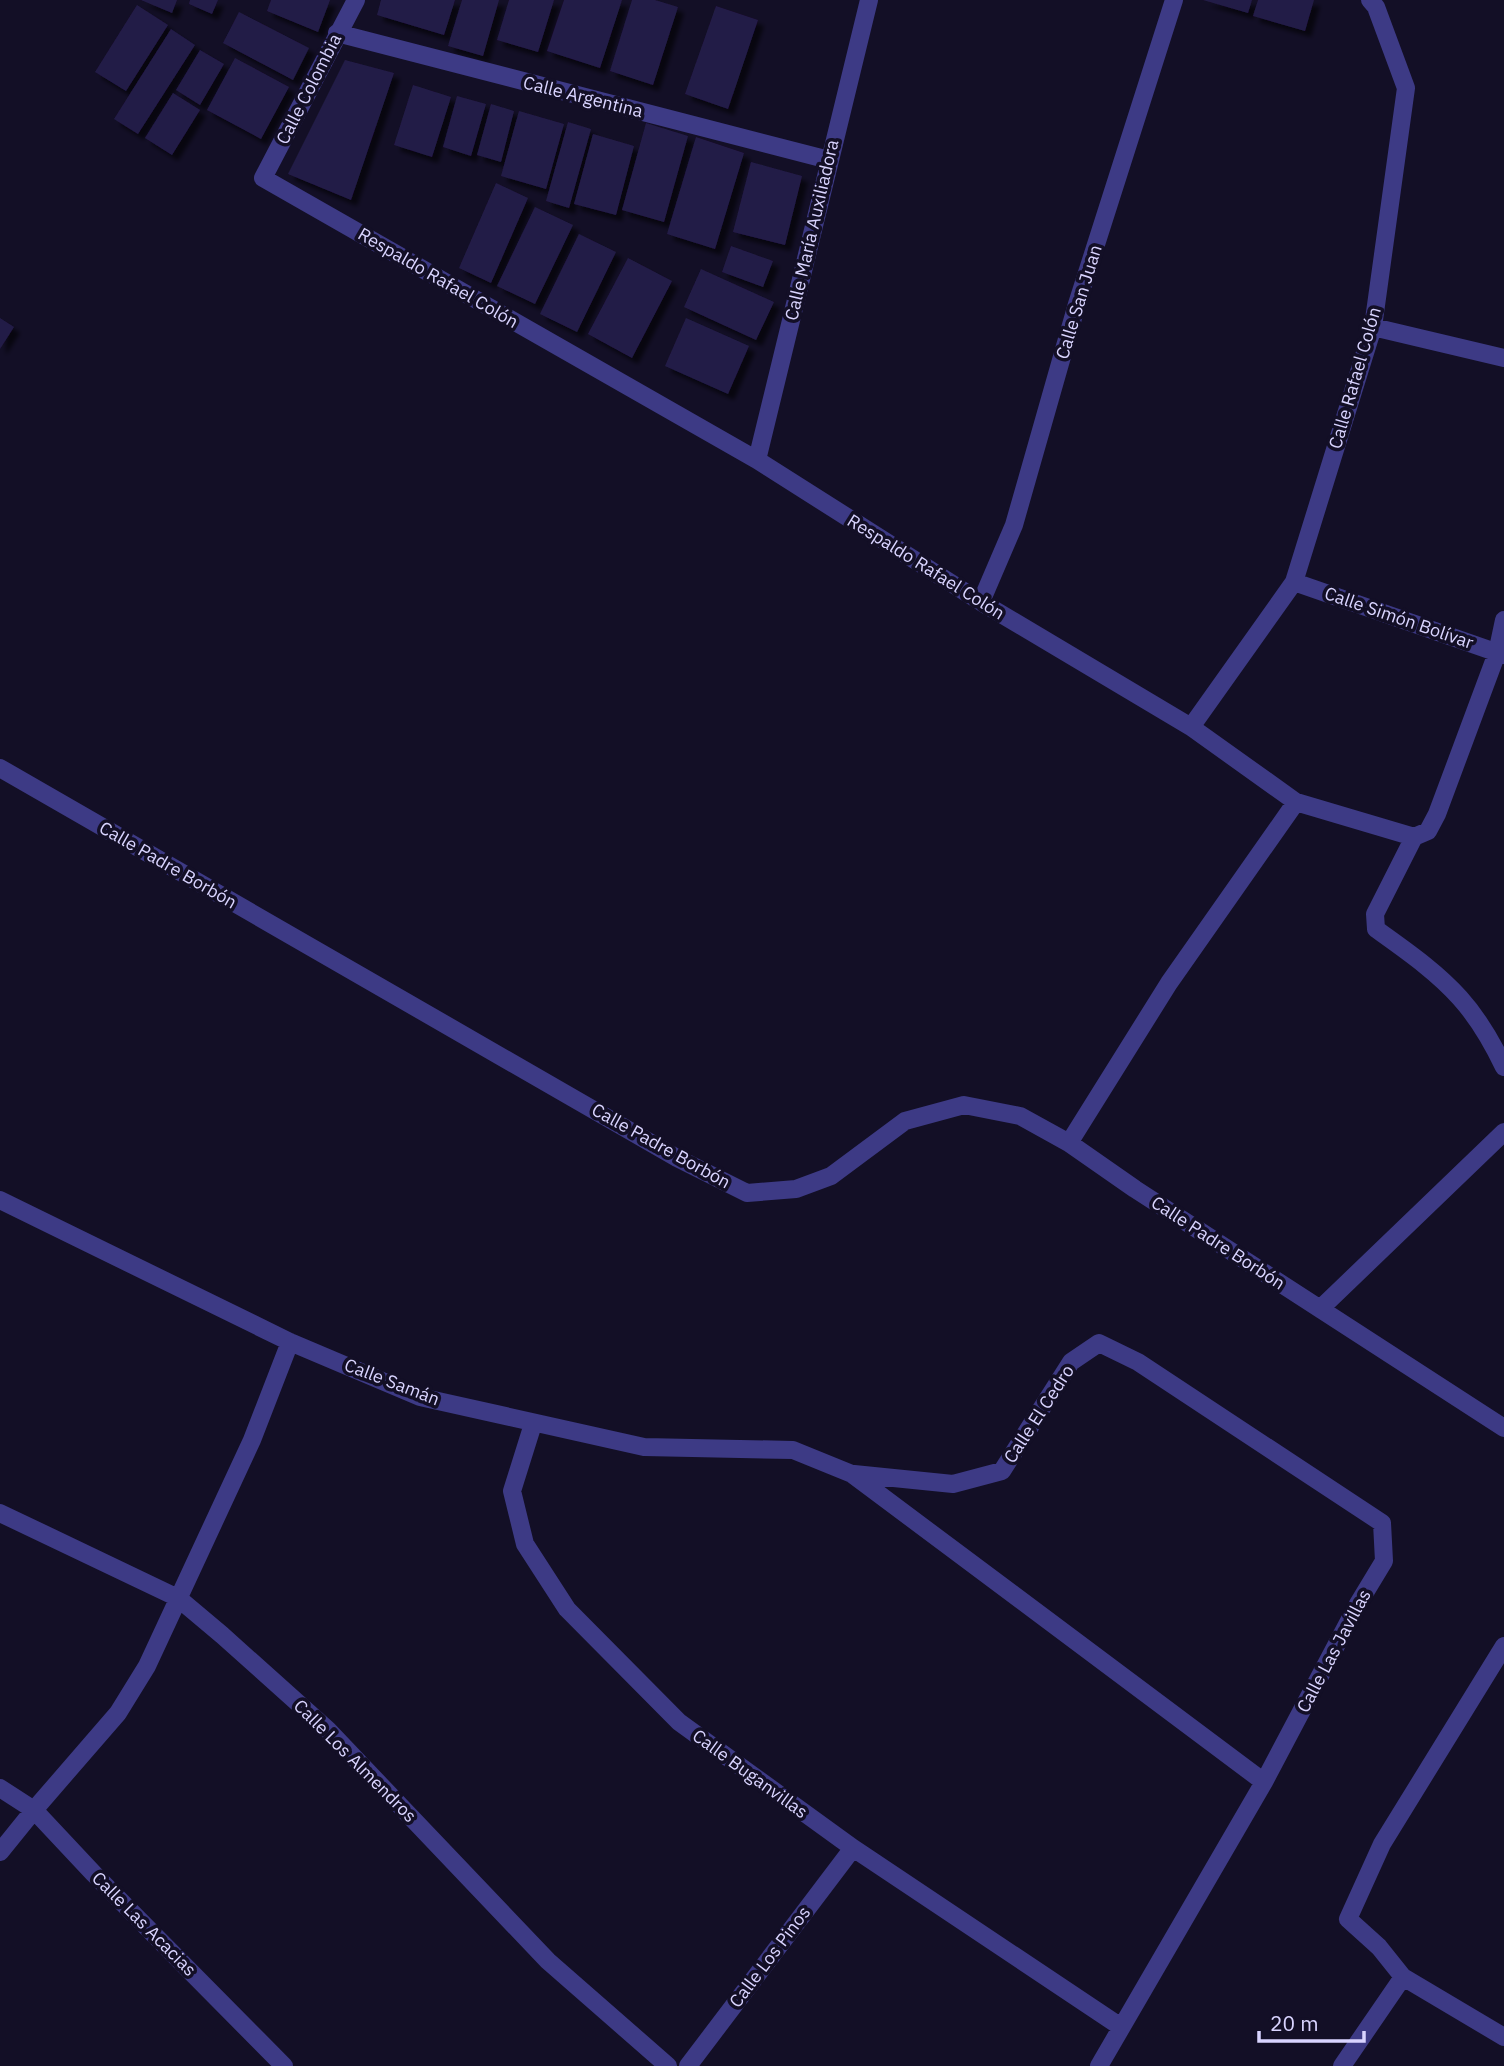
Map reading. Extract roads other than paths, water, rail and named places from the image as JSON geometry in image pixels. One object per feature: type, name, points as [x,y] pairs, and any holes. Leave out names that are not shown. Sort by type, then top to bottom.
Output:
[{"type":"street","name":"Calle Colombia","points":[[263,178],[356,0]]},
{"type":"street","name":"Calle María Auxiliadora","points":[[757,460],[869,0]]},
{"type":"street","name":"Calle San Juan","points":[[981,602],[1014,525],[1077,304],[1174,0]]},
{"type":"street","name":"Calle Rafael Colón","points":[[1191,727],[1294,582],[1373,327],[1406,88],[1376,7],[1370,0]]},
{"type":"street","name":"Calle Argentina","points":[[337,33],[829,160]]},
{"type":"street","name":"Respaldo Rafael Colón","points":[[263,178],[757,460],[981,602],[1191,727],[1296,802],[1414,837]]},
{"type":"street","points":[[1373,327],[1504,358]]},
{"type":"street","name":"Calle Simón Bolívar","points":[[1294,582],[1501,654]]},
{"type":"street","points":[[1504,620],[1501,654],[1437,814],[1428,831],[1414,837],[1375,914],[1376,929],[1417,959],[1460,997],[1489,1038],[1504,1067]]},
{"type":"street","name":"Calle Padre Borbón","points":[[0,768],[677,1158],[747,1193],[796,1189],[831,1175],[905,1121],[964,1105],[1020,1116],[1069,1143],[1135,1189],[1504,1428]]},
{"type":"street","points":[[1069,1143],[1169,983],[1296,802]]},
{"type":"street","points":[[1320,1309],[1504,1132]]},
{"type":"street","name":"Calle Samán","points":[[0,1200],[290,1342],[419,1397],[644,1447],[793,1450],[852,1474]]},
{"type":"street","points":[[0,1852],[118,1713],[148,1666],[252,1440],[290,1342]]},
{"type":"street","name":"Calle El Cedro","points":[[852,1474],[954,1484],[1002,1471],[1071,1362],[1099,1343]]},
{"type":"street","name":"Calle Las Javillas","points":[[1098,2066],[1264,1782],[1358,1604],[1384,1561],[1382,1523],[1138,1362],[1099,1343]]},
{"type":"street","name":"Calle Buganvillas","points":[[533,1424],[512,1491],[525,1544],[567,1609],[679,1722],[853,1848],[1121,2027]]},
{"type":"street","points":[[852,1474],[1264,1782]]},
{"type":"street","name":"Calle Los Almendros","points":[[0,1514],[177,1598],[328,1730],[548,1961],[668,2066]]},
{"type":"street","points":[[1504,1646],[1382,1844],[1348,1919],[1380,1947],[1403,1977],[1504,2036]]},
{"type":"street","name":"Calle Las Acacias","points":[[0,1788],[34,1810],[284,2066]]},
{"type":"street","name":"Calle Los Pinos","points":[[688,2066],[853,1848]]},
{"type":"street","points":[[1342,2066],[1403,1977]]}]
